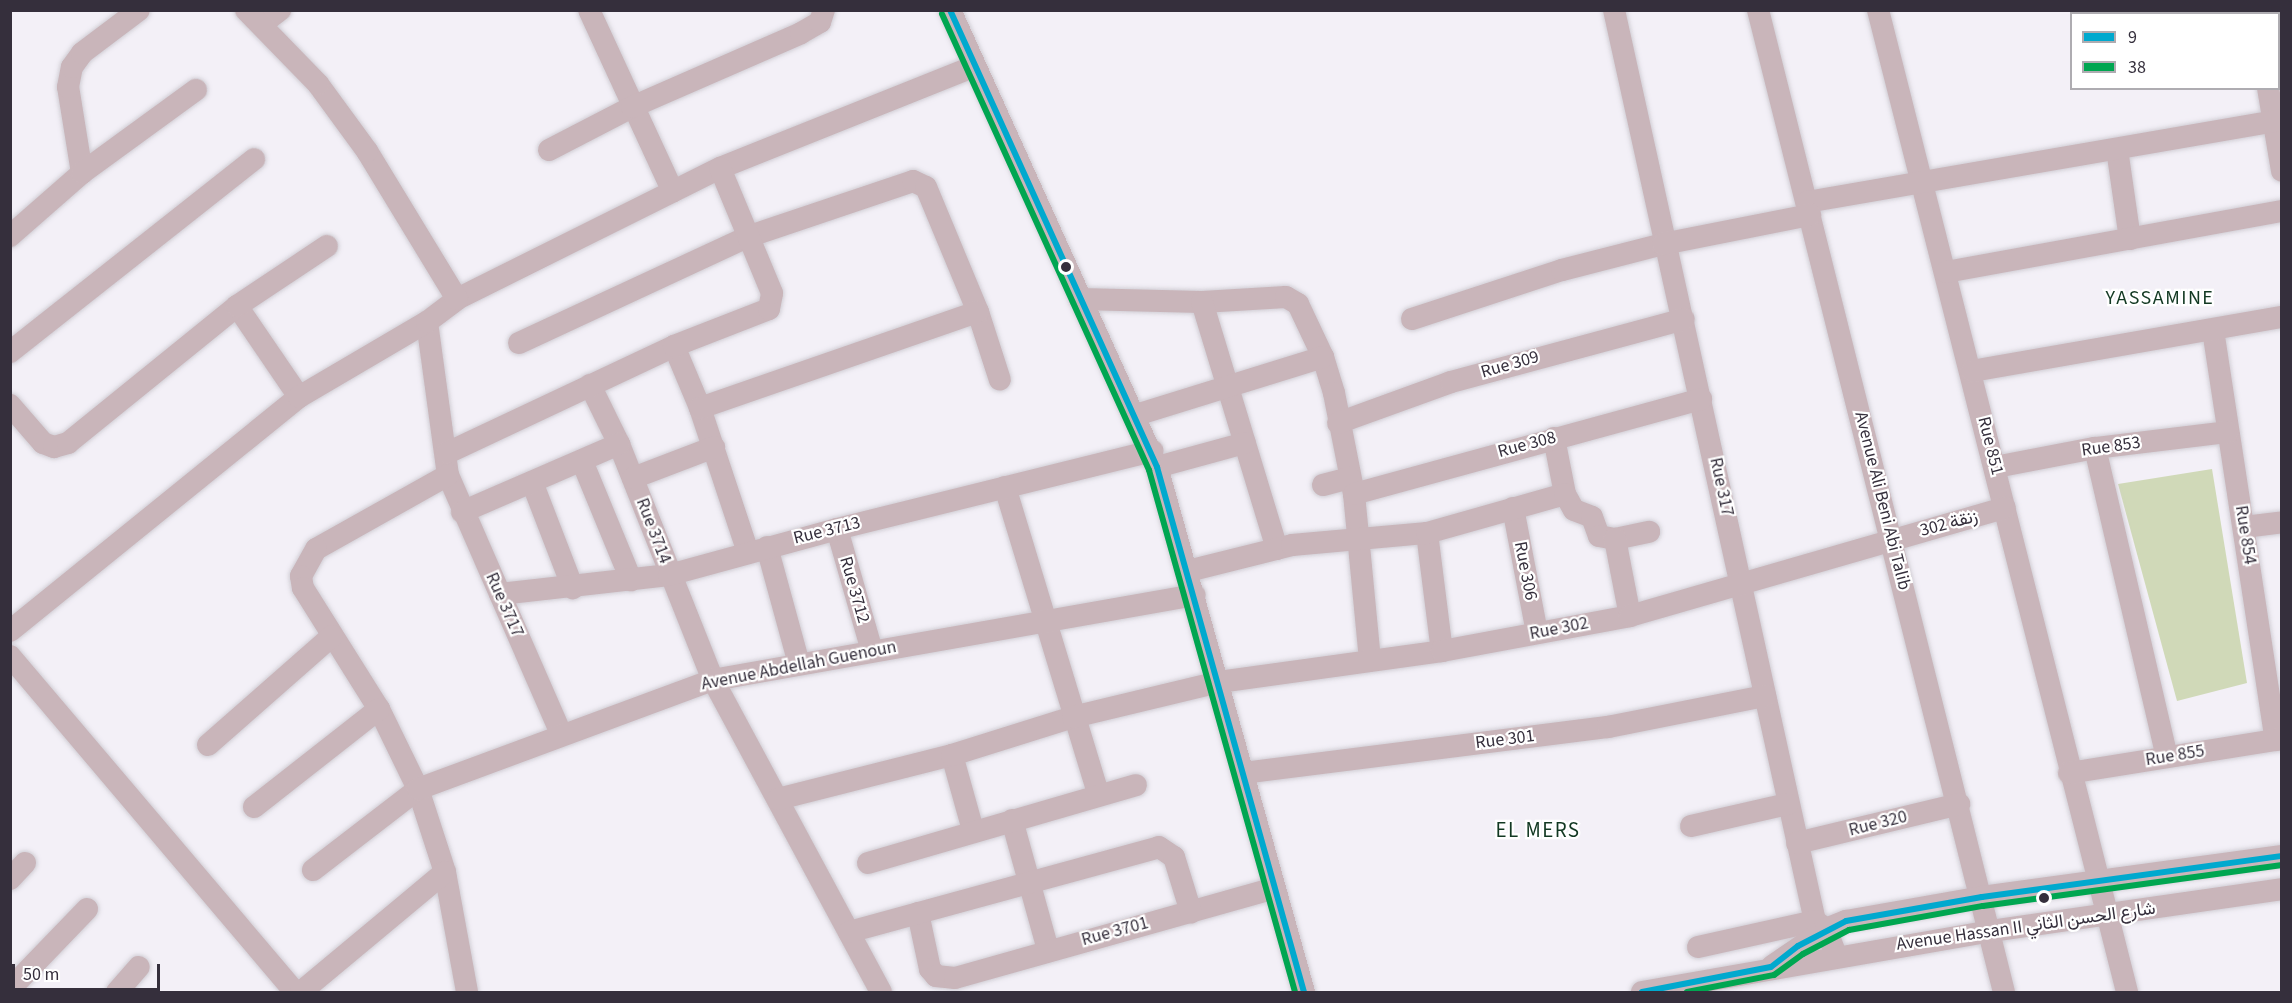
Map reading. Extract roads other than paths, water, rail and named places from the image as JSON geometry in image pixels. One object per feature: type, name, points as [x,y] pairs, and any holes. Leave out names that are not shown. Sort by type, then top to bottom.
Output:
[{"type":"street","points":[[82,173],[68,87],[72,67],[82,53],[139,10]]},
{"type":"street","points":[[589,10],[673,192]]},
{"type":"street","points":[[549,150],[632,107],[801,33],[820,22],[824,10]]},
{"type":"street","points":[[950,10],[973,67],[1136,415],[1154,459],[1195,595],[1304,993]]},
{"type":"street","name":"Rue 317","points":[[1614,10],[1664,244],[1684,319],[1743,586],[1797,843],[1820,925],[1837,957]]},
{"type":"street","name":"Avenue Ali Beni Abi Talib","points":[[1758,10],[1991,931],[2004,993]]},
{"type":"street","name":"Rue 851","points":[[1881,11],[1922,181],[1972,371],[2069,773],[2127,993]]},
{"type":"street","points":[[263,15],[367,151],[457,299]]},
{"type":"street","points":[[10,631],[299,397],[427,322],[457,299],[720,168],[973,67]]},
{"type":"street","points":[[10,236],[82,173],[196,90]]},
{"type":"street","points":[[2269,90],[2278,120],[2282,171]]},
{"type":"street","points":[[1412,320],[1562,270],[1922,181],[2278,120]]},
{"type":"street","points":[[2117,149],[2130,239]]},
{"type":"street","points":[[10,352],[254,159]]},
{"type":"street","points":[[467,993],[445,872],[418,789],[379,710],[303,588],[301,576],[306,562],[316,549],[447,464],[590,384],[674,346],[769,309],[772,293],[720,168]]},
{"type":"street","points":[[519,343],[750,236],[902,182],[914,182],[926,187],[978,312],[1000,380]]},
{"type":"street","points":[[1946,272],[2282,211]]},
{"type":"street","points":[[10,405],[43,442],[54,447],[68,443],[237,306],[327,246]]},
{"type":"street","points":[[1080,299],[1202,302],[1293,299],[1323,357],[1352,486],[1370,660]]},
{"type":"street","points":[[1202,302],[1277,549]]},
{"type":"street","points":[[237,306],[299,397]]},
{"type":"street","points":[[700,408],[978,312]]},
{"type":"street","points":[[1972,371],[2282,317]]},
{"type":"street","name":"Rue 309","points":[[1338,423],[1451,382],[1684,319]]},
{"type":"street","name":"Rue 3717","points":[[427,322],[447,464],[462,512],[561,734]]},
{"type":"street","name":"Rue 854","points":[[2213,330],[2279,740]]},
{"type":"street","points":[[674,346],[758,549],[798,664]]},
{"type":"street","points":[[1136,415],[1323,357]]},
{"type":"street","name":"Rue 3714","points":[[590,384],[619,444],[712,680],[881,993]]},
{"type":"street","name":"Rue 308","points":[[1323,484],[1352,486],[1554,438],[1701,399]]},
{"type":"street","name":"Rue 853","points":[[1995,467],[2095,448],[2228,432]]},
{"type":"street","points":[[1554,438],[1564,494],[1574,510],[1592,518],[1599,536],[1615,539],[1649,532]]},
{"type":"street","name":"Rue 3713","points":[[500,594],[573,588],[669,575],[758,549],[1005,487],[1245,442]]},
{"type":"street","points":[[462,512],[619,444]]},
{"type":"street","points":[[633,478],[714,447]]},
{"type":"street","points":[[2095,448],[2167,757]]},
{"type":"street","points":[[582,461],[631,580]]},
{"type":"street","points":[[532,482],[573,588]]},
{"type":"street","points":[[1005,487],[1098,794]]},
{"type":"street","points":[[1188,571],[1277,549],[1427,533],[1564,494]]},
{"type":"street","name":"Rue 306","points":[[1513,508],[1537,633]]},
{"type":"street","name":"زنقة 302","points":[[1892,540],[2005,508]]},
{"type":"street","points":[[2244,527],[2282,522]]},
{"type":"street","name":"Rue 3712","points":[[837,529],[872,651]]},
{"type":"street","points":[[1427,533],[1442,651]]},
{"type":"street","points":[[1615,539],[1630,616]]},
{"type":"street","name":"Rue 302","points":[[778,799],[952,755],[1073,717],[1219,682],[1442,651],[1630,616],[1743,586],[1892,540]]},
{"type":"street","name":"Avenue Abdellah Guenoun","points":[[313,870],[418,789],[561,734],[712,680],[1195,595]]},
{"type":"street","points":[[208,745],[332,636]]},
{"type":"street","points":[[10,656],[295,993]]},
{"type":"street","name":"Rue 301","points":[[1243,773],[1608,727],[1765,696]]},
{"type":"street","points":[[254,807],[379,710]]},
{"type":"street","name":"Rue 855","points":[[2069,773],[2279,740]]},
{"type":"street","points":[[952,755],[973,830]]},
{"type":"street","points":[[868,863],[973,830],[1136,785]]},
{"type":"street","points":[[1691,826],[1788,804]]},
{"type":"street","name":"Rue 320","points":[[1797,843],[1959,804]]},
{"type":"street","points":[[1012,820],[1048,950]]},
{"type":"street","points":[[849,933],[1029,881],[1166,848],[1174,856],[1191,912]]},
{"type":"street","name":"Avenue Hassan II شارع الحسن الثاني","points":[[1771,967],[1820,925],[1982,897],[2098,883],[2282,856]]},
{"type":"street","points":[[302,993],[445,872]]},
{"type":"street","name":"Rue 3701","points":[[918,913],[930,969],[936,976],[955,978],[1275,888]]},
{"type":"street","name":"Avenue Hassan II شارع الحسن الثاني","points":[[1642,993],[1771,967],[1991,931],[2282,890]]},
{"type":"street","points":[[10,989],[87,909]]},
{"type":"street","points":[[1698,947],[1820,925]]},
{"type":"street","points":[[117,993],[139,967]]},
{"type":"district","name":"YASSAMINE","points":[[2160,298]]},
{"type":"district","name":"EL MERS","points":[[1538,830]]}]
